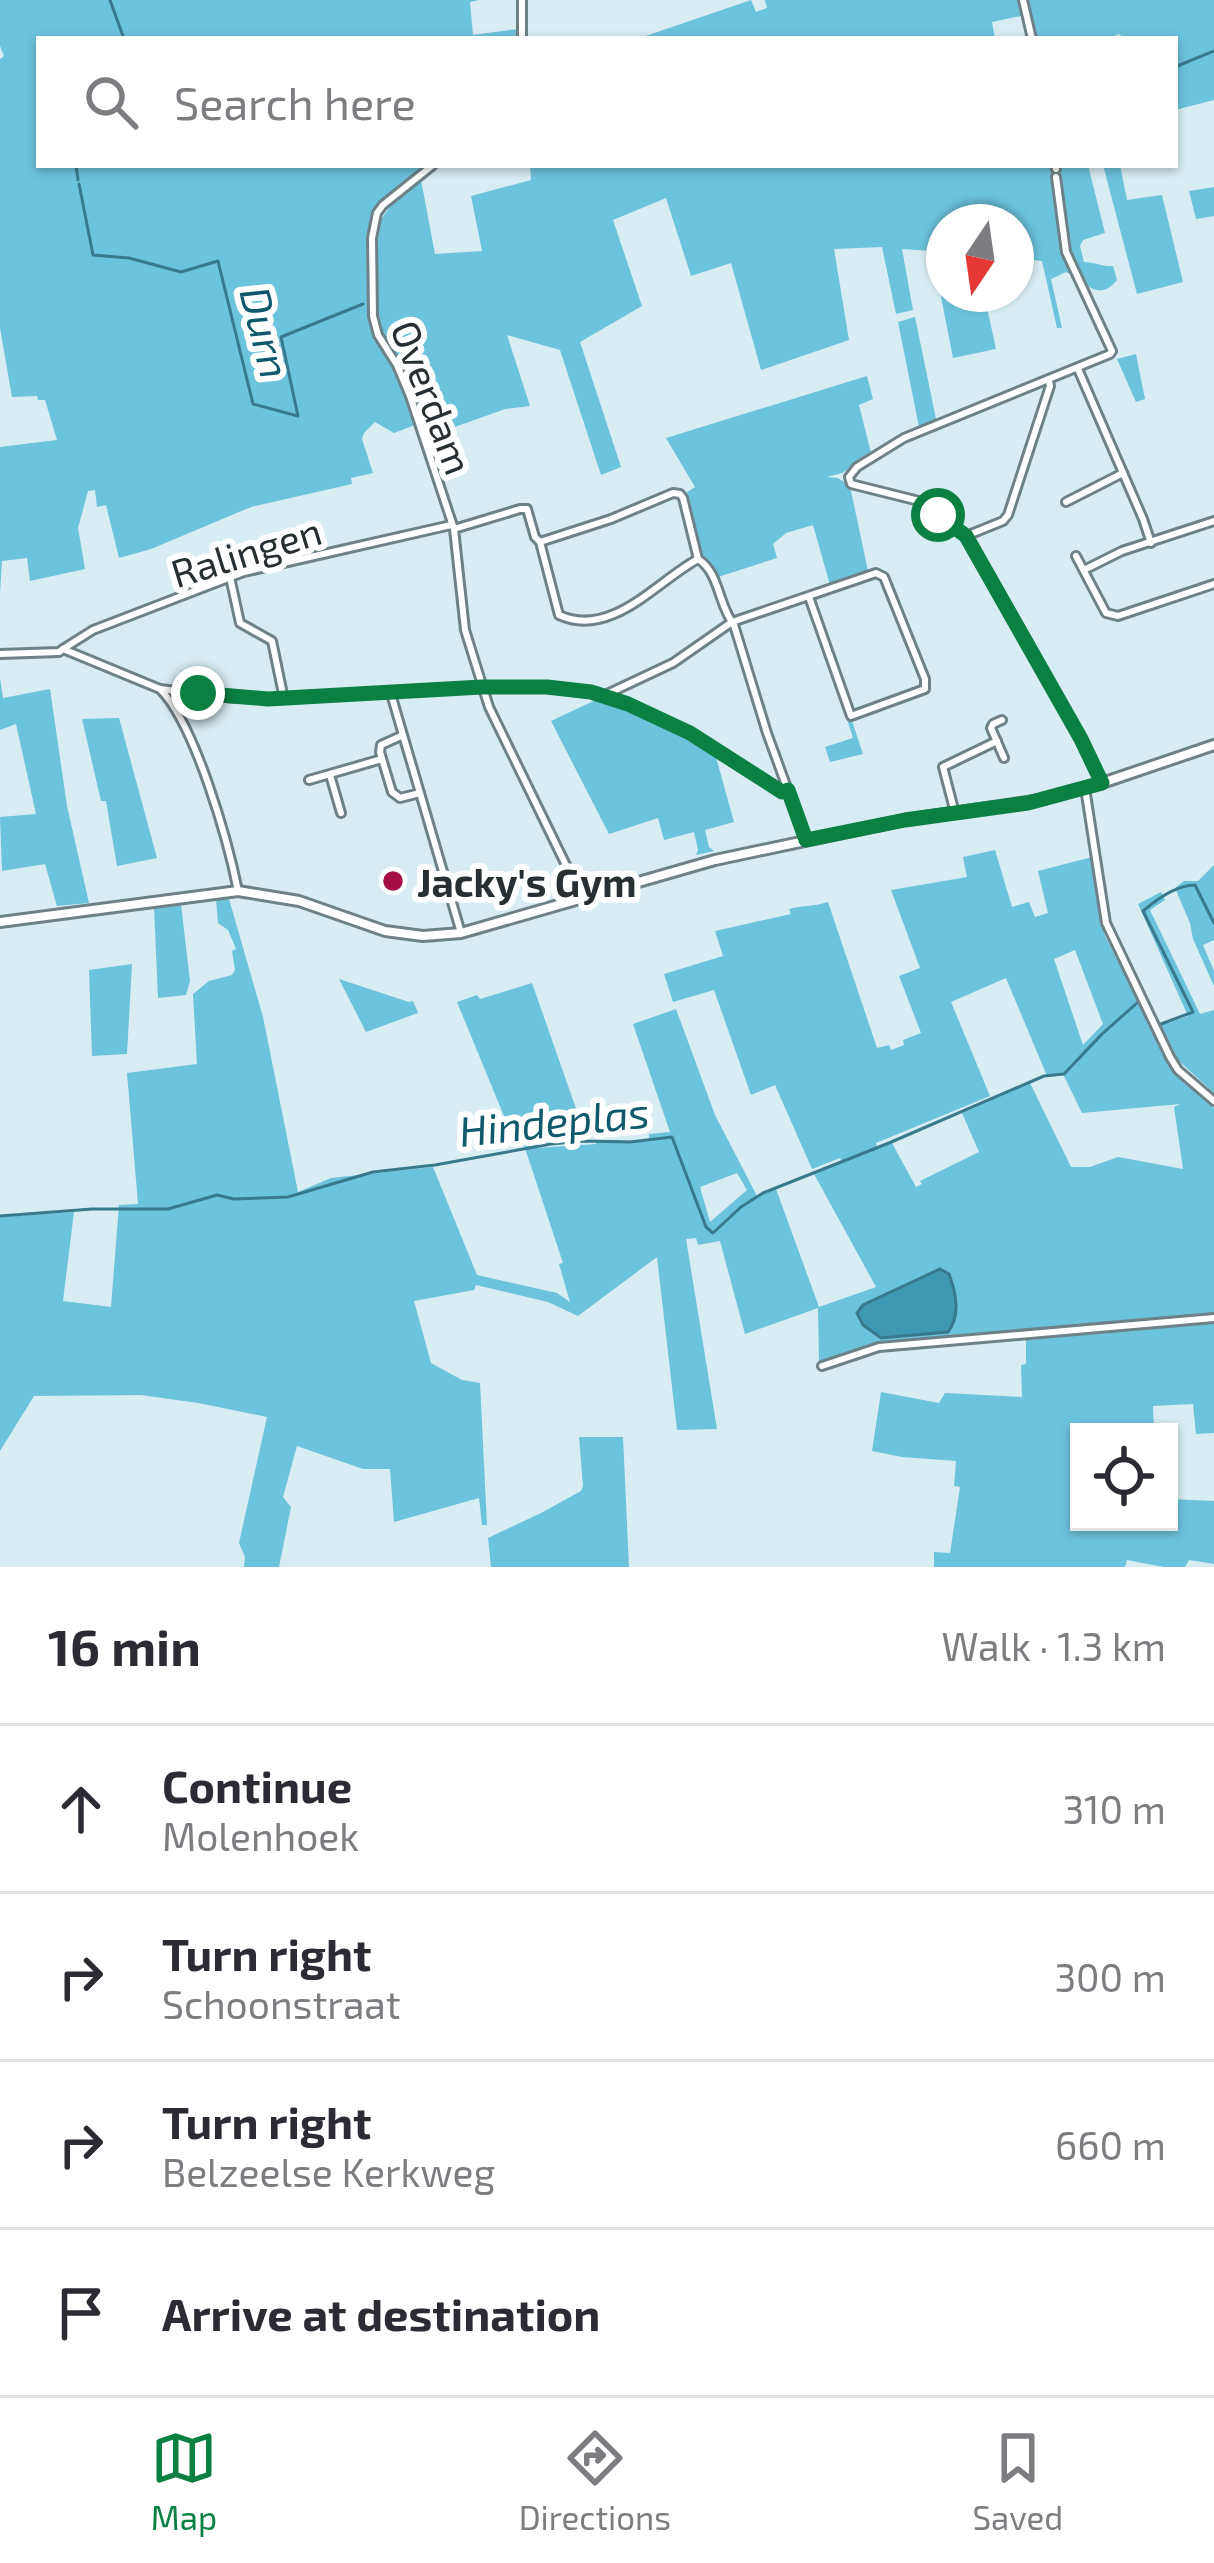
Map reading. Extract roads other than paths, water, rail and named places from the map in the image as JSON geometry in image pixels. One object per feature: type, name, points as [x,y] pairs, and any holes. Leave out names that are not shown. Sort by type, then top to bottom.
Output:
[{"type":"street","points":[[522,0],[522,36]]},
{"type":"street","points":[[1023,0],[1031,36]]},
{"type":"street","name":"Overdam","points":[[429,168],[377,213],[371,238],[370,301],[378,335],[410,396],[453,527],[465,630],[482,687],[499,732],[582,898]]},
{"type":"street","points":[[1056,170],[1066,252],[1110,354],[904,438],[850,474],[851,484],[923,502],[966,536],[1102,783]]},
{"type":"street","points":[[1078,368],[1151,543]]},
{"type":"street","points":[[966,536],[1008,515],[1050,386],[1048,380]]},
{"type":"street","points":[[1068,498],[1124,473]]},
{"type":"street","points":[[698,559],[637,602],[594,621],[566,618],[557,610],[540,542],[676,493],[682,498],[698,559],[708,567],[732,622],[806,840]]},
{"type":"street","name":"Ralingen","points":[[0,654],[63,649],[93,629],[244,572],[525,508],[540,542]]},
{"type":"street","points":[[1084,570],[1122,551],[1214,520]]},
{"type":"street","points":[[1076,556],[1106,613],[1118,616],[1214,584]]},
{"type":"street","points":[[605,695],[673,663],[732,622],[876,573],[884,577],[927,686],[850,715],[809,598]]},
{"type":"street","points":[[230,578],[240,623],[272,641],[284,698]]},
{"type":"street","name":"Ralingen","points":[[63,649],[160,689],[234,698],[482,687],[547,687],[605,695],[690,733],[782,792],[788,790]]},
{"type":"street","points":[[160,689],[178,714],[208,787],[226,836],[238,891]]},
{"type":"street","points":[[391,694],[461,933]]},
{"type":"street","points":[[1002,720],[991,725],[1004,758]]},
{"type":"street","points":[[401,736],[381,745],[382,759],[394,795],[420,793]]},
{"type":"street","points":[[956,813],[943,767],[997,741]]},
{"type":"street","points":[[0,922],[238,891],[299,901],[385,932],[461,933],[697,864],[806,840],[1028,803],[1214,745]]},
{"type":"street","points":[[309,780],[382,759]]},
{"type":"street","points":[[330,775],[341,813]]},
{"type":"street","points":[[1084,788],[1111,937],[1178,1070],[1214,1100]]},
{"type":"street","points":[[822,1366],[879,1347],[1214,1318]]},
{"type":"waterway","name":"Durn","points":[[110,0],[123,36]]},
{"type":"waterway","points":[[1178,66],[1214,51]]},
{"type":"waterway","name":"Durn","points":[[76,168],[78,180]]},
{"type":"waterway","name":"Durn","points":[[79,184],[93,255],[129,258],[181,272],[218,261],[253,404],[298,416],[281,337],[363,304]]},
{"type":"waterway","name":"Hindeplas","points":[[1161,1024],[1193,1012],[1143,911],[1174,890],[1195,885],[1214,923]]},
{"type":"waterway","name":"Hindeplas","points":[[0,1216],[168,1209],[217,1195],[288,1197],[373,1172],[551,1144],[672,1137],[706,1227],[713,1233],[763,1193],[1044,1076],[1064,1074],[1137,1003]]},
{"type":"place","name":"Jacky's Gym","points":[[393,881]]}]
